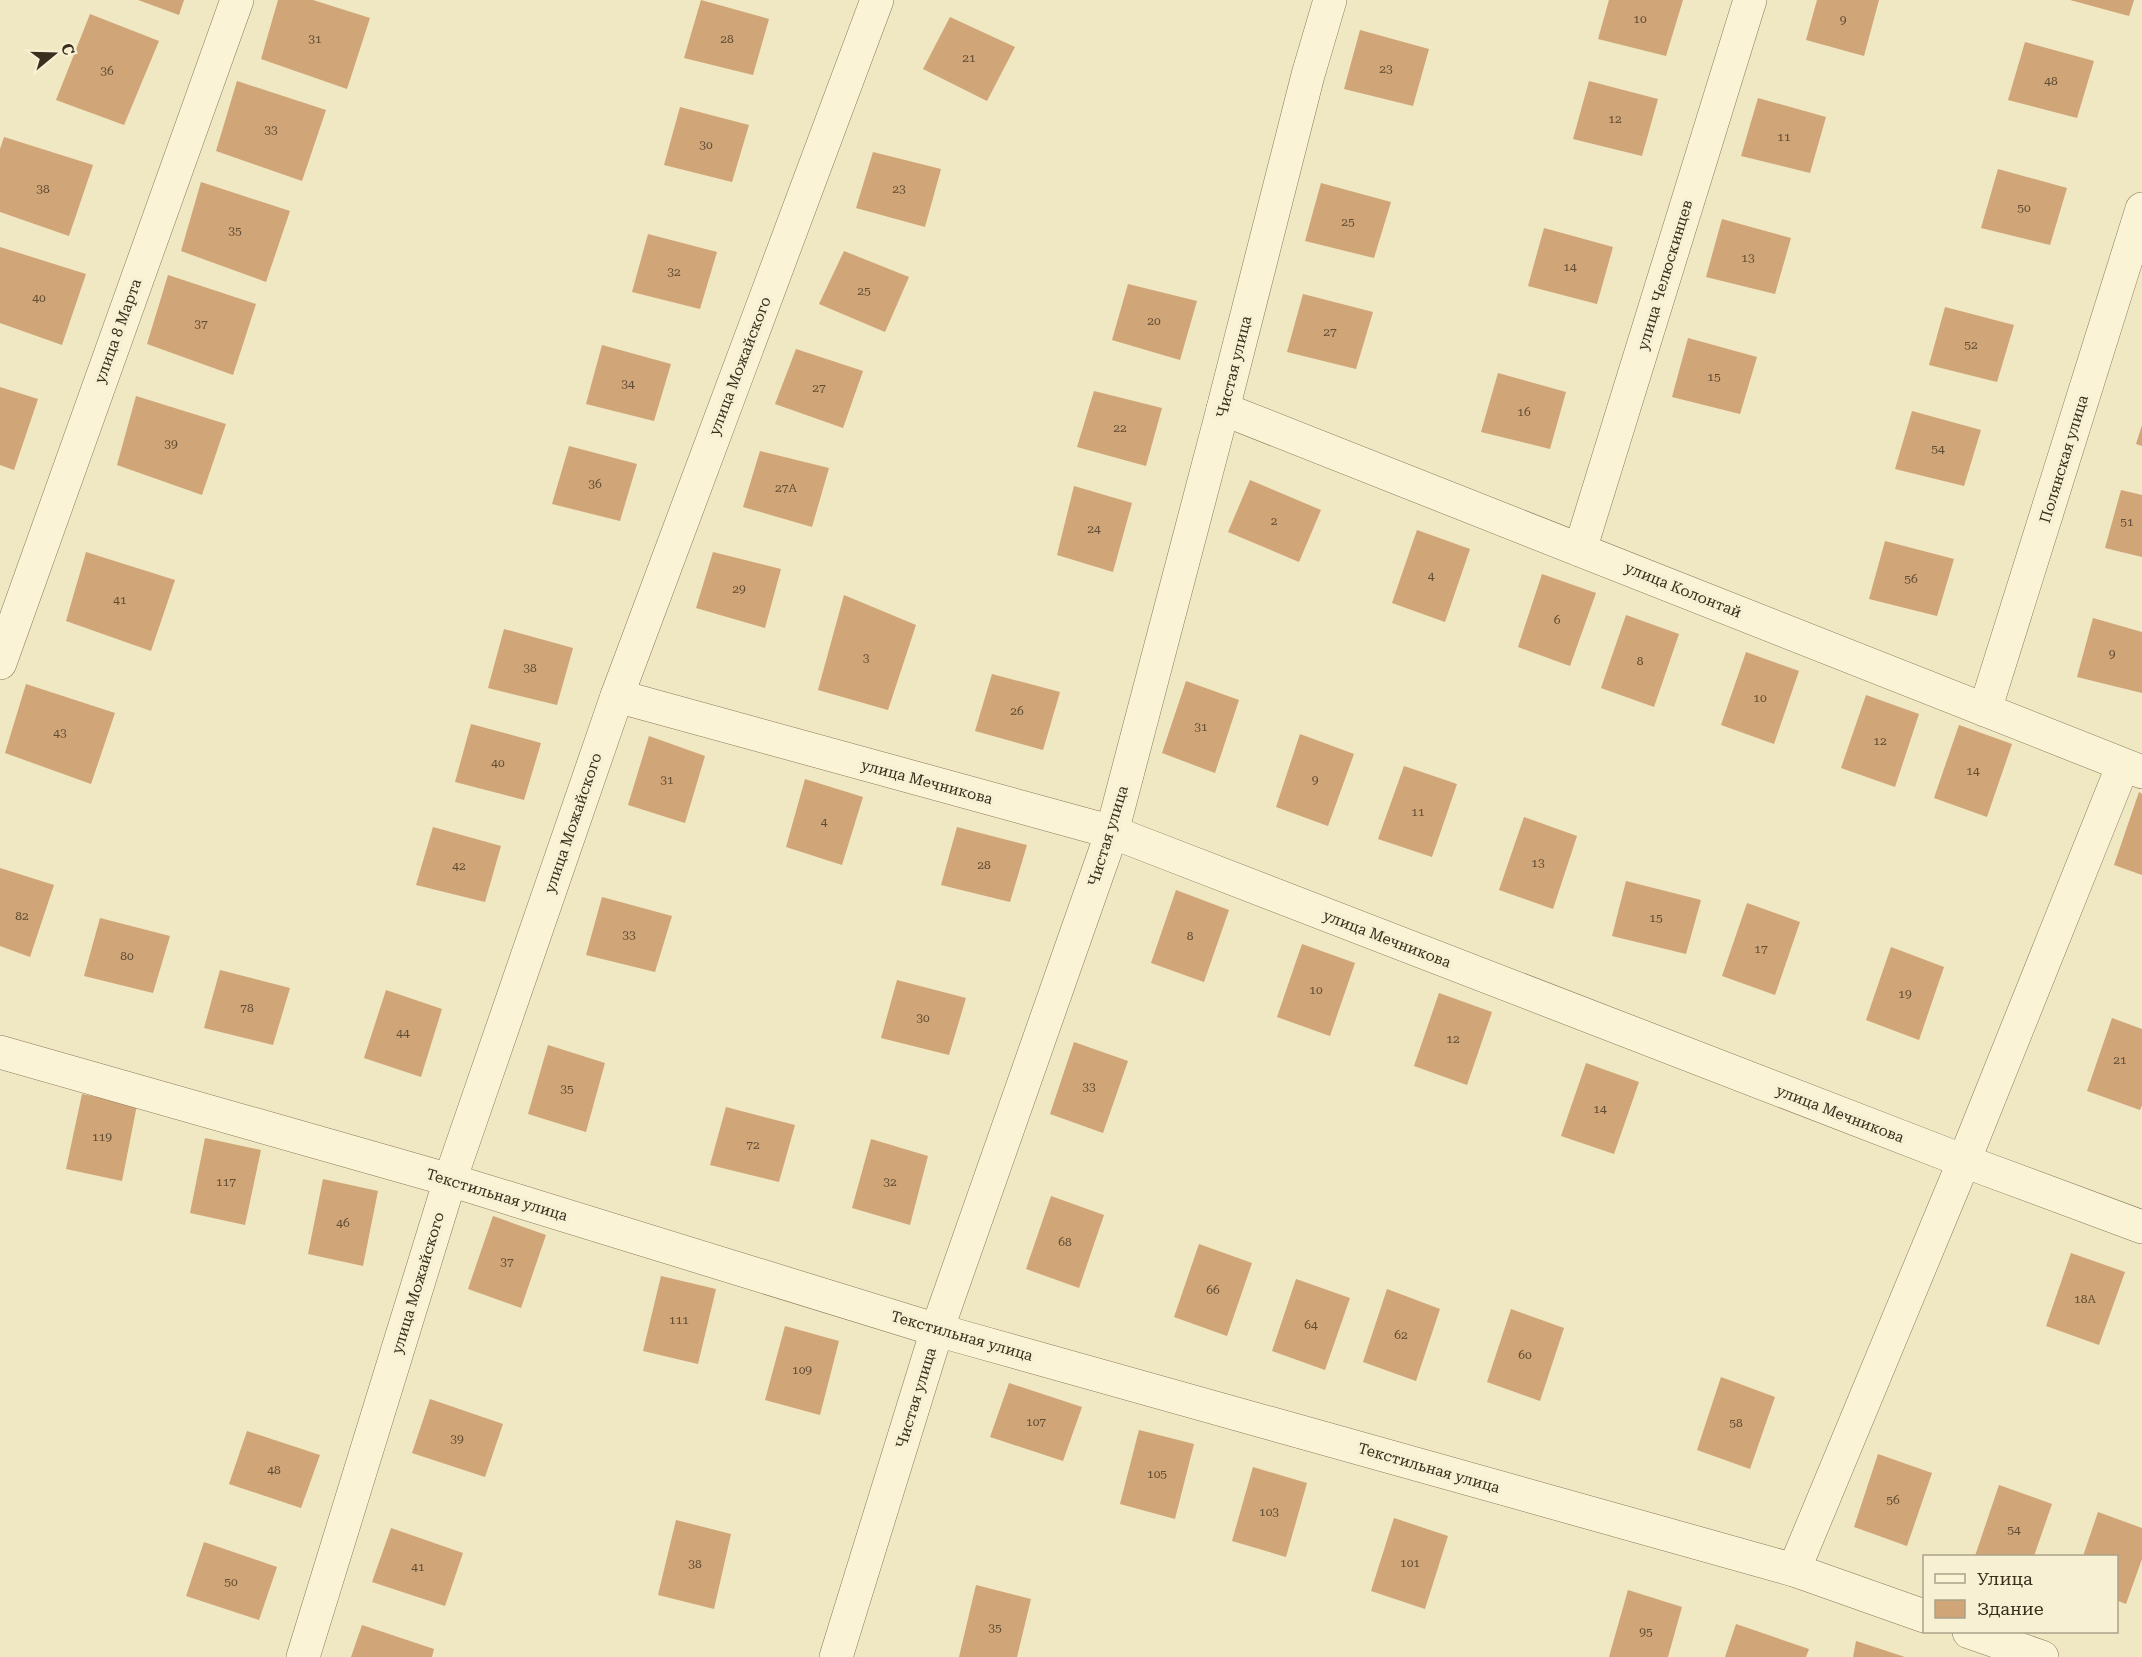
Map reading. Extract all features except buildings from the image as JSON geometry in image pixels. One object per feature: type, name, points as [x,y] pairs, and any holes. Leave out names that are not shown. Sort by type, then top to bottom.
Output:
[{"type":"street","name":"улица 8 Марта","points":[[0,663],[237,0]]},
{"type":"street","name":"улица Можайского","points":[[303,1657],[450,1180],[616,696],[877,0]]},
{"type":"street","name":"Чистая улица","points":[[836,1657],[938,1330],[1112,832],[1329,0]]},
{"type":"street","name":"улица Челюскинцев","points":[[1580,550],[1750,0]]},
{"type":"street","name":"Полянская улица","points":[[1985,710],[2142,209]]},
{"type":"street","name":"улица Колонтай","points":[[1223,409],[2133,768]]},
{"type":"street","name":"улица Мечникова","points":[[616,696],[1112,832],[1964,1161],[2142,1227]]},
{"type":"street","points":[[1794,1570],[1964,1161],[2133,768]]},
{"type":"street","name":"Текстильная улица","points":[[0,1052],[450,1180],[938,1330],[1794,1570],[1923,1616]]},
{"type":"street","points":[[1972,1633],[2042,1657]]}]
